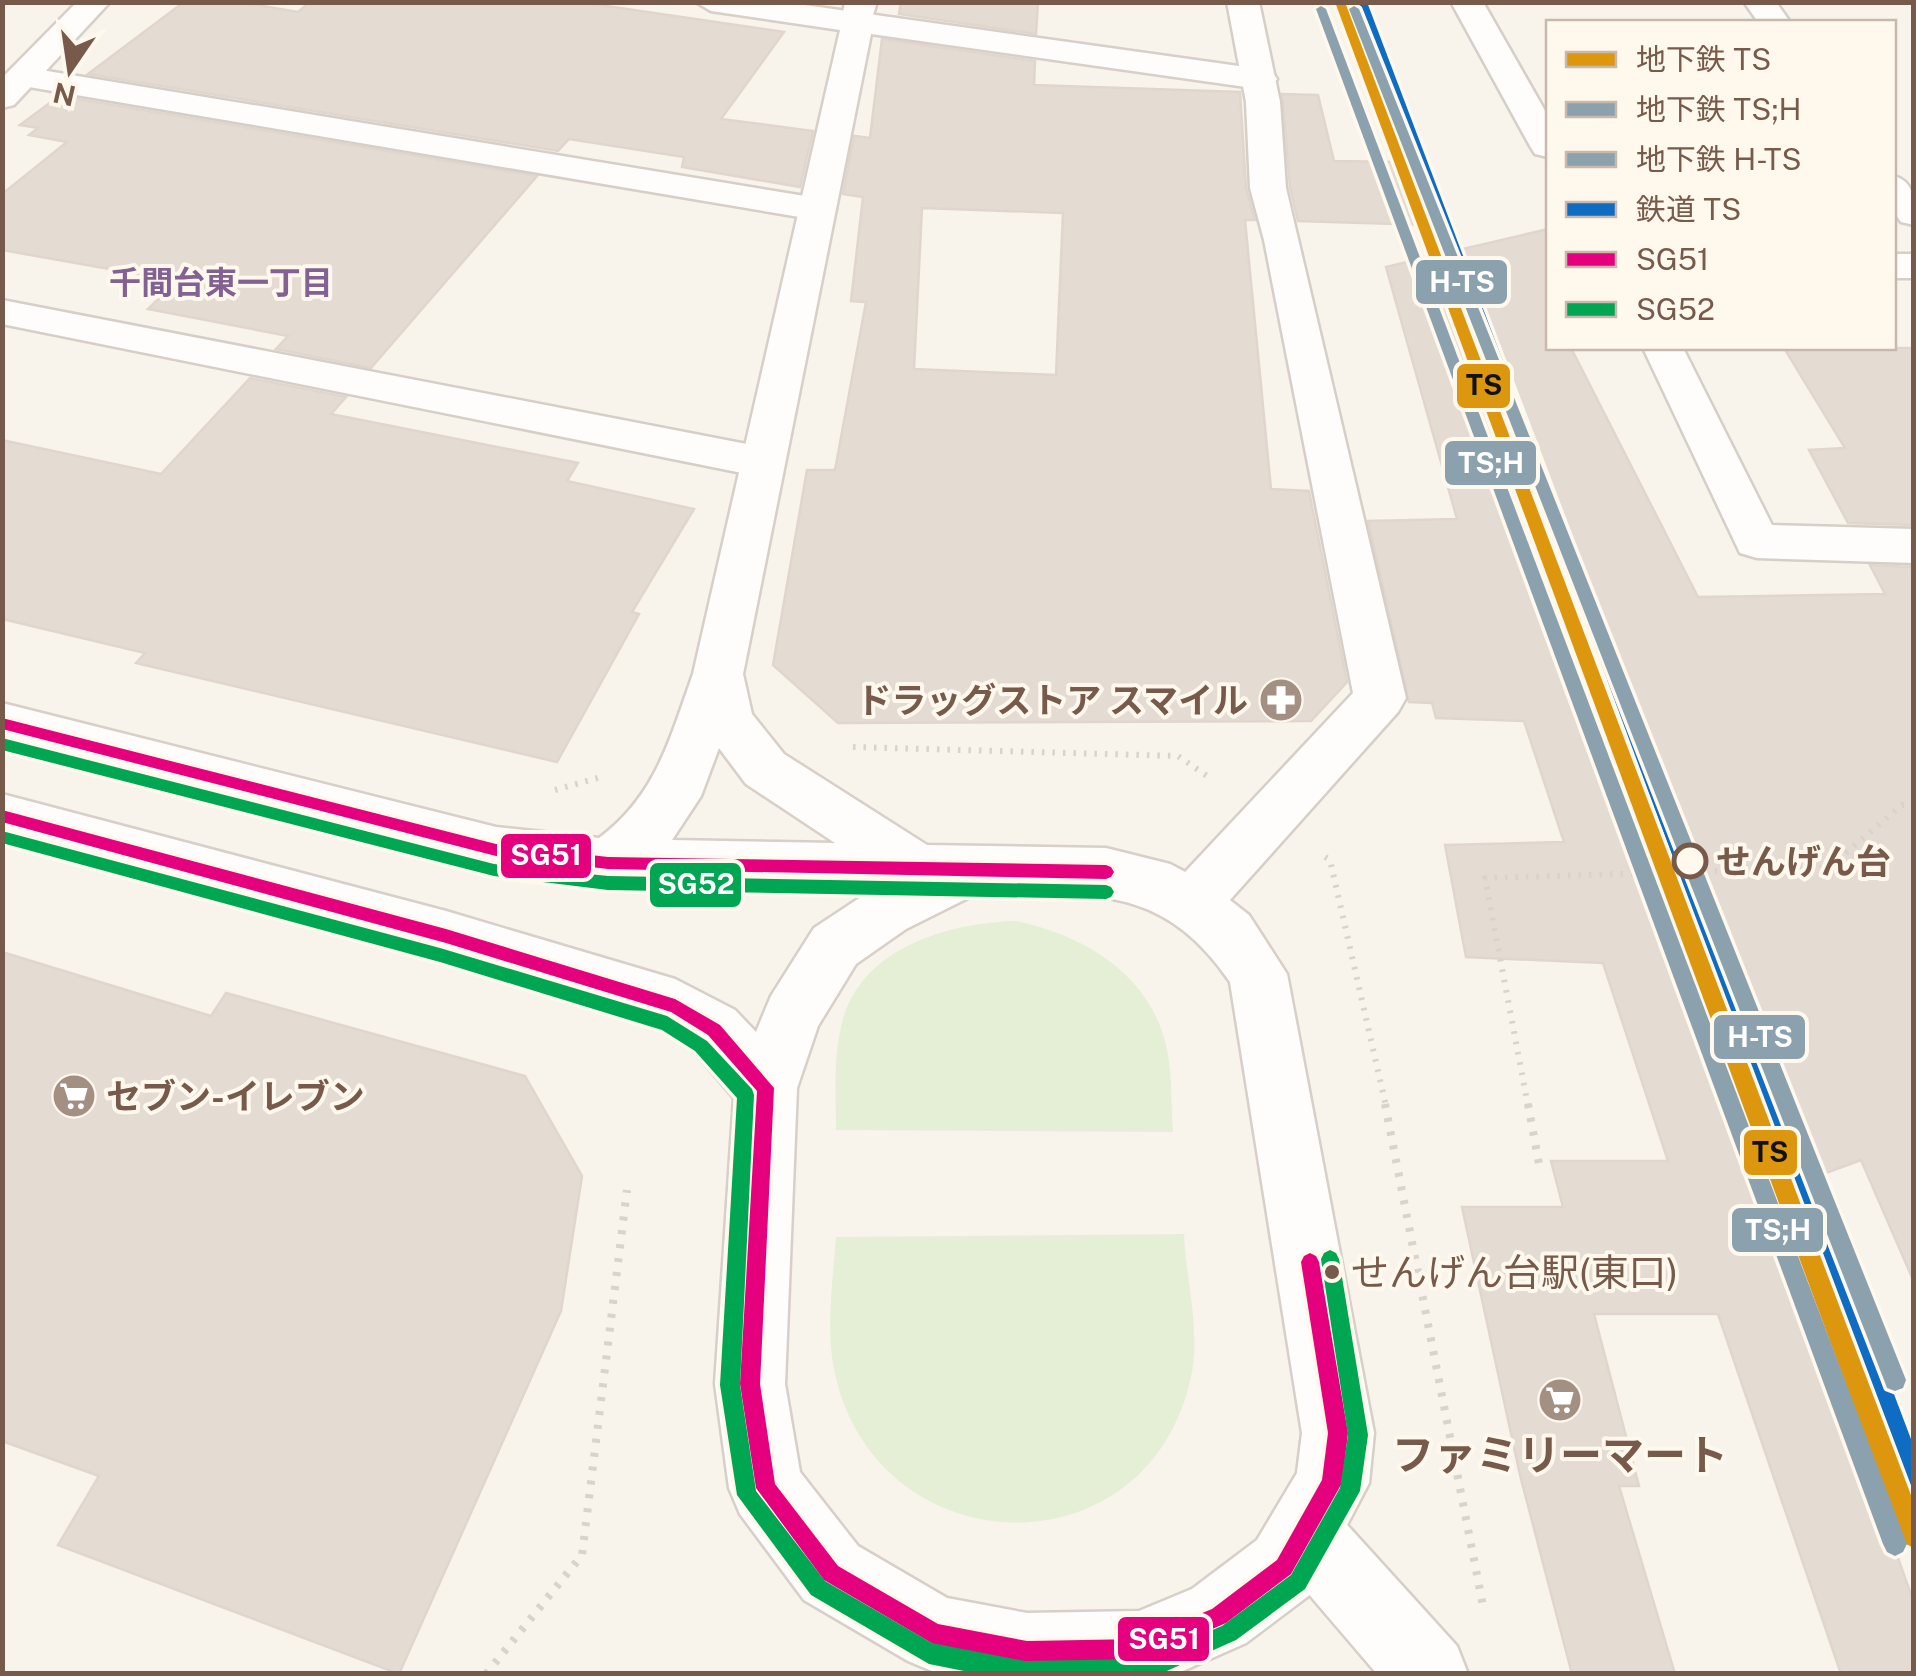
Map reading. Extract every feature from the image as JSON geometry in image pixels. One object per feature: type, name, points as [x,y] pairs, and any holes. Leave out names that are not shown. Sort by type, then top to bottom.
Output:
[{"type":"street","points":[[13,88],[95,2]]},
{"type":"street","points":[[711,2],[859,13],[1260,80]]},
{"type":"street","points":[[1192,903],[1380,698],[1268,188],[1260,80],[1243,2]]},
{"type":"street","points":[[1467,2],[1546,142]]},
{"type":"street","points":[[608,863],[642,837],[682,781],[718,674],[859,13]]},
{"type":"street","points":[[13,88],[817,209]]},
{"type":"street","points":[[1896,190],[1914,214]]},
{"type":"street","points":[[2,312],[762,462]]},
{"type":"street","points":[[1664,350],[1758,542],[1914,546]]},
{"type":"street","points":[[718,674],[728,721],[765,769],[914,866]]},
{"type":"street","points":[[2,723],[496,850],[608,863],[986,866],[1106,872],[1150,882],[1192,903],[1229,933],[1258,974],[1338,1433],[1332,1483],[1284,1567],[1219,1616],[1140,1650],[999,1663],[935,1634],[831,1573],[766,1488],[750,1384],[766,1088],[792,1015],[836,946],[903,902],[986,866]]},
{"type":"street","points":[[2,816],[446,936],[675,1006],[714,1030],[766,1088]]},
{"type":"street","points":[[1304,1532],[1451,1650]]},
{"type":"path","points":[[833,747],[1178,756],[1226,788]]},
{"type":"path","points":[[540,794],[608,775]]},
{"type":"path","points":[[1539,1164],[1484,878],[1828,868],[1902,805],[1914,805]]},
{"type":"path","points":[[1330,860],[1400,1170],[1484,1614],[1451,1650]]},
{"type":"path","points":[[486,1674],[582,1555],[627,1190]]},
{"type":"green space","points":[[1016,921],[1092,949],[1133,982],[1149,1003],[1161,1027],[1168,1055],[1173,1132],[836,1130],[839,1036],[852,997],[868,975],[911,944],[937,934]]},
{"type":"green space","points":[[1184,1234],[1194,1324],[1191,1377],[1165,1442],[1123,1488],[1071,1514],[1013,1522],[955,1512],[903,1484],[861,1438],[832,1357],[836,1237]]},
{"type":"building","points":[[184,2],[239,2],[298,12],[310,2],[579,2],[784,32],[721,119],[813,131],[800,187],[682,167],[684,157],[569,139],[558,151],[88,74]]},
{"type":"building","points":[[901,2],[1038,2],[1036,34],[899,14]]},
{"type":"building","points":[[882,39],[1035,61],[1034,85],[1240,92],[1246,188],[1255,220],[1245,220],[1271,489],[1309,491],[1347,682],[1311,721],[838,723],[773,665],[807,470],[835,470],[866,302],[851,301],[863,197],[843,194],[854,136],[870,138]],"holes":[[[922,208],[1063,213],[1056,375],[914,369]]]},
{"type":"building","points":[[1282,94],[1318,95],[1334,161],[1406,162],[1428,225],[1298,221],[1290,187]]},
{"type":"building","points":[[59,96],[537,176],[371,368],[276,349],[288,336],[148,309],[177,281],[2,250],[2,194],[67,142],[29,135],[38,128],[20,125]]},
{"type":"building","points":[[1546,229],[1546,350],[1572,350],[1698,597],[1885,594],[1870,565],[1914,567],[1914,1282],[1861,1160],[1769,1194],[1914,1603],[1914,1674],[1841,1674],[1718,1314],[1594,1314],[1639,1486],[1619,1486],[1675,1674],[1572,1674],[1520,1475],[1462,1207],[1563,1207],[1551,1161],[1668,1161],[1603,963],[1466,957],[1445,845],[1564,842],[1524,721],[1436,718],[1432,703],[1409,702],[1368,521],[1457,519],[1386,267]]},
{"type":"building","points":[[1914,348],[1914,525],[1848,523],[1809,450],[1845,448],[1785,350]]},
{"type":"building","points":[[250,378],[346,397],[331,414],[578,463],[567,481],[694,509],[632,612],[639,614],[557,762],[136,663],[145,653],[2,619],[2,440],[161,474]]},
{"type":"building","points":[[2,952],[211,1016],[226,993],[525,1076],[582,1176],[561,1311],[399,1674],[58,1545],[99,1476],[2,1441]]},
{"type":"metro line","name":"TS","points":[[1340,2],[1914,1536]]},
{"type":"metro line","name":"TS;H","points":[[1321,9],[1895,1544]]},
{"type":"metro line","name":"H-TS","points":[[1354,9],[1895,1380]]},
{"type":"rail line","name":"TS","points":[[1362,2],[1914,1479]]},
{"type":"transit line","name":"SG51","points":[[2,723],[496,850],[608,863],[1106,872]]},
{"type":"transit line","name":"SG52","points":[[2,744],[494,870],[608,883],[1106,892]]},
{"type":"transit line","name":"SG51","points":[[2,816],[446,936],[675,1006],[714,1030],[766,1088],[750,1384],[766,1488],[831,1573],[935,1634],[1027,1652],[1139,1650],[1219,1616],[1284,1567],[1332,1483],[1338,1433],[1310,1262]]},
{"type":"transit line","name":"SG52","points":[[2,837],[440,955],[667,1024],[701,1046],[746,1095],[730,1385],[747,1495],[818,1588],[929,1653],[1025,1672],[1143,1670],[1229,1633],[1298,1582],[1350,1491],[1358,1435],[1330,1259]]},
{"type":"place","name":"ドラッグストア スマイル","points":[[1281,700]]},
{"type":"place","name":"せんげん台","points":[[1690,861]]},
{"type":"place","name":"セブン-イレブン","points":[[74,1096]]},
{"type":"place","name":"せんげん台駅(東口)","points":[[1332,1272]]},
{"type":"place","name":"ファミリーマート","points":[[1560,1400]]},
{"type":"district","name":"千間台東一丁目","points":[[221,282]]}]
